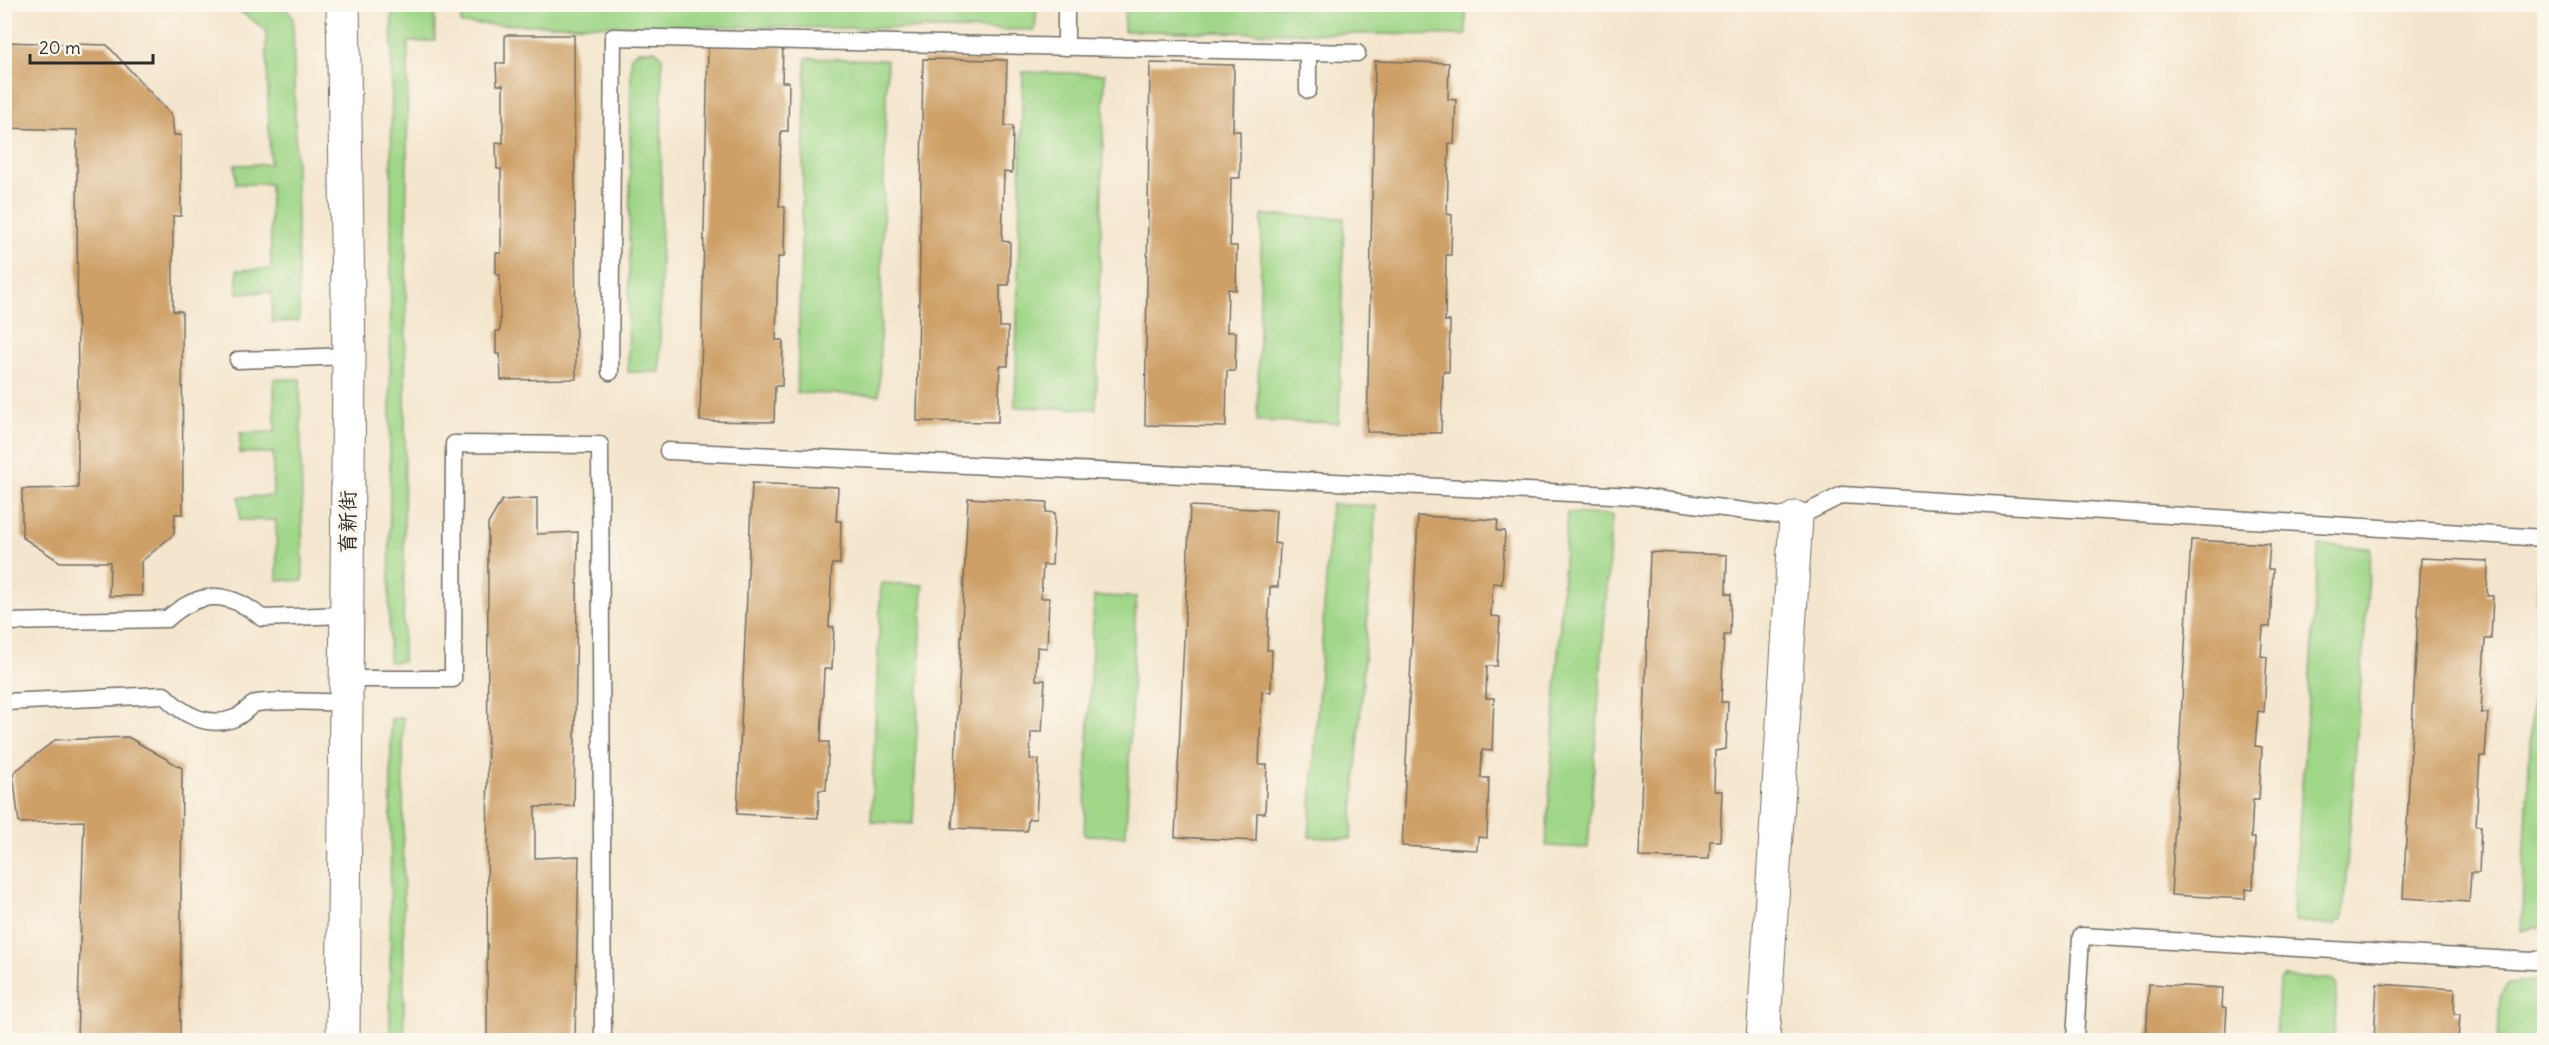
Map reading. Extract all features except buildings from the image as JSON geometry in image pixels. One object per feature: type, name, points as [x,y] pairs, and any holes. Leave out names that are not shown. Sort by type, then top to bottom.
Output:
[{"type":"street","name":"育新街","points":[[343,4],[349,356],[343,1041]]},
{"type":"street","points":[[1763,1041],[1796,518]]},
{"type":"lane","points":[[1066,4],[1066,47]]},
{"type":"lane","points":[[610,372],[613,37],[1357,53]]},
{"type":"lane","points":[[1308,52],[1308,90]]},
{"type":"lane","points":[[238,360],[349,356]]},
{"type":"lane","points":[[4,702],[164,695],[178,710],[196,718],[216,722],[235,718],[255,703],[453,679],[454,444],[600,445],[603,1041]]},
{"type":"lane","points":[[668,451],[1634,496],[1796,518],[1842,495],[2544,538]]},
{"type":"lane","points":[[4,622],[167,619],[183,605],[203,597],[225,597],[245,604],[262,618],[347,615]]},
{"type":"lane","points":[[2075,1041],[2081,936],[2533,961],[2544,958]]},
{"type":"green space","points":[[460,4],[1037,5],[1035,30],[461,24]]},
{"type":"green space","points":[[231,5],[282,5],[293,17],[299,321],[272,322],[272,292],[237,293],[237,270],[271,269],[270,184],[236,184],[235,165],[270,164],[266,30]]},
{"type":"green space","points":[[392,5],[434,5],[435,41],[408,42],[403,661],[389,662]]},
{"type":"green space","points":[[1125,5],[1466,5],[1466,35],[1124,31]]},
{"type":"green space","points":[[655,50],[662,56],[660,372],[628,372],[631,56],[638,51]]},
{"type":"green space","points":[[806,58],[887,60],[879,395],[797,393]]},
{"type":"green space","points":[[1023,72],[1105,74],[1096,409],[1015,407]]},
{"type":"green space","points":[[1262,215],[1344,218],[1339,423],[1257,421]]},
{"type":"green space","points":[[274,379],[300,379],[303,581],[277,580],[276,520],[240,520],[239,497],[273,496],[273,453],[240,453],[240,433],[275,432]]},
{"type":"green space","points":[[1331,504],[1376,506],[1351,839],[1309,837]]},
{"type":"green space","points":[[1567,513],[1612,515],[1588,848],[1546,846]]},
{"type":"green space","points":[[2319,545],[2371,548],[2343,918],[2335,925],[2296,921],[2293,914]]},
{"type":"green space","points":[[2539,559],[2544,560],[2544,926],[2521,931]]},
{"type":"green space","points":[[881,583],[923,585],[913,824],[871,822]]},
{"type":"green space","points":[[1094,596],[1136,597],[1126,836],[1084,835]]},
{"type":"green space","points":[[403,718],[404,1040],[390,1040],[391,719]]},
{"type":"green space","points":[[2283,977],[2330,979],[2337,984],[2334,1040],[2276,1040],[2279,983]]},
{"type":"green space","points":[[2544,980],[2544,1040],[2498,1040],[2500,998],[2508,983]]}]
